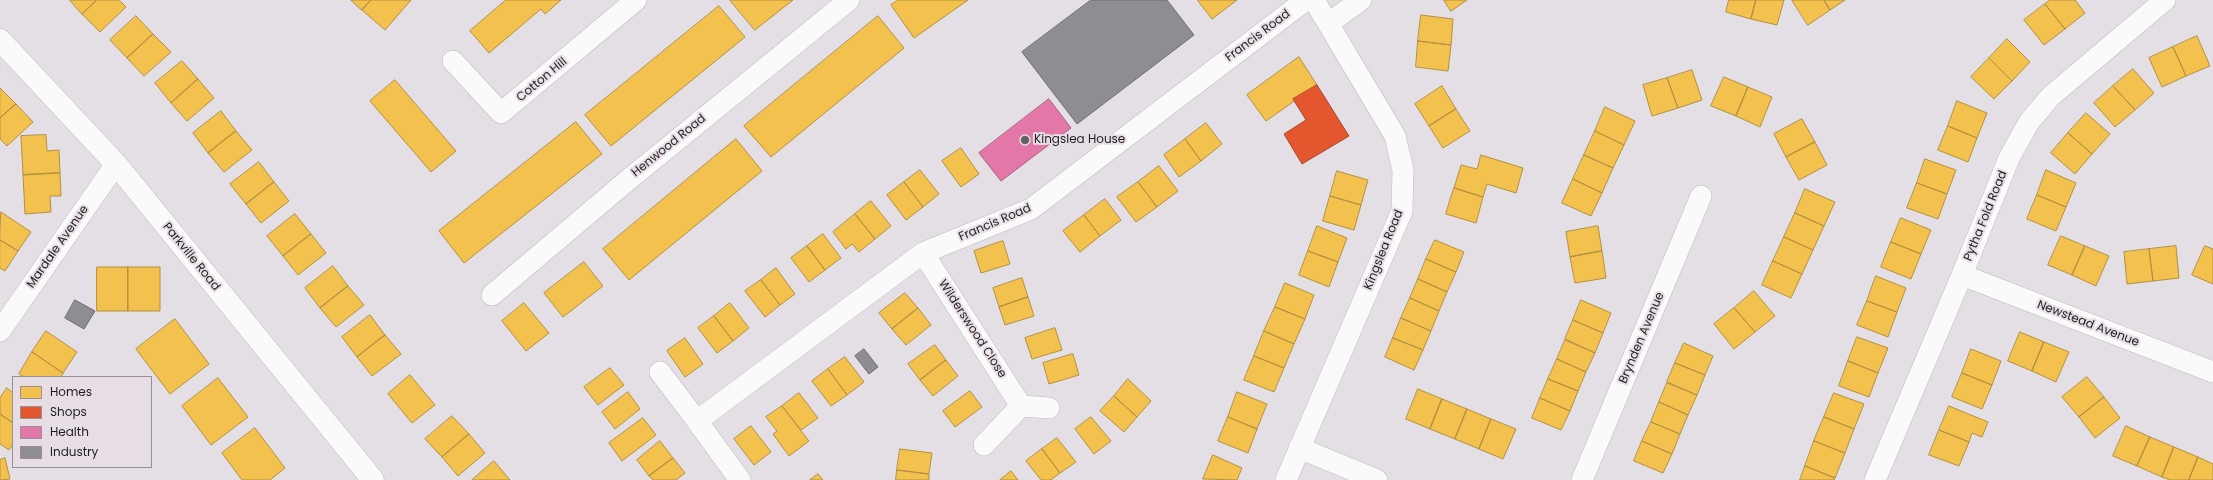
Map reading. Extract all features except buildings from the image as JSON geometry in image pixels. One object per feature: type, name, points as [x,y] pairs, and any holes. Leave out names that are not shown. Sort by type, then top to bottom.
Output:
[{"type":"street","name":"Cotton Hill","points":[[453,61],[501,113],[636,0]]},
{"type":"street","name":"Henwood Road","points":[[492,295],[628,180],[849,0]]},
{"type":"street","name":"Francis Road","points":[[697,421],[923,253],[1031,209],[1306,0]]},
{"type":"street","name":"Kingslea Road","points":[[1286,480],[1402,210],[1402,170],[1395,136],[1314,0]]},
{"type":"street","points":[[1329,23],[1360,0]]},
{"type":"street","name":"Pytha Fold Road","points":[[1875,480],[1962,275],[2009,158],[2029,122],[2051,96],[2165,0]]},
{"type":"street","name":"Parkville Road","points":[[0,40],[116,164],[373,480]]},
{"type":"street","name":"Mardale Avenue","points":[[0,331],[116,164]]},
{"type":"street","name":"Brynden Avenue","points":[[1582,480],[1701,196]]},
{"type":"street","name":"Wilderswood Close","points":[[923,253],[1021,406]]},
{"type":"street","name":"Newstead Avenue","points":[[1962,275],[2213,372]]},
{"type":"street","points":[[660,372],[740,480]]},
{"type":"street","points":[[984,445],[1021,406],[1049,408]]},
{"type":"street","points":[[1299,448],[1377,480]]},
{"type":"place","name":"Kingslea House","points":[[1025,140]]}]
